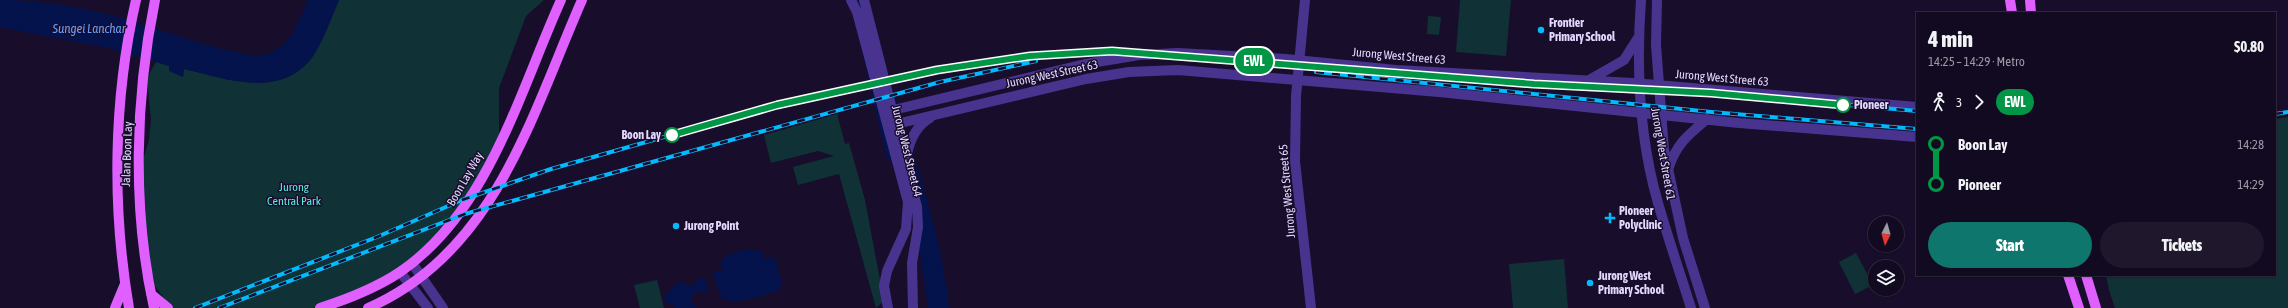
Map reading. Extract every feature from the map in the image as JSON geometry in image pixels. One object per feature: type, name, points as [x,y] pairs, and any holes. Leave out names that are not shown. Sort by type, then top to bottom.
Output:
[{"type":"main road","name":"Jalan Boon Lay","points":[[129,308],[120,239],[118,144],[126,56],[131,20],[136,0]]},
{"type":"main road","name":"Jalan Boon Lay","points":[[154,308],[139,201],[140,144],[145,62],[149,27],[155,0]]},
{"type":"main road","name":"Boon Lay Way","points":[[320,308],[379,285],[412,264],[437,241],[458,216],[475,192],[501,140],[561,0]]},
{"type":"main road","points":[[368,308],[422,278],[473,226],[491,200],[520,144],[582,0]]},
{"type":"main road","points":[[2010,0],[2012,12]]},
{"type":"main road","points":[[2030,0],[2031,12]]},
{"type":"main road","points":[[2068,276],[2079,308]]},
{"type":"main road","points":[[2086,276],[2096,308]]},
{"type":"main road","points":[[115,308],[125,284]]},
{"type":"main road","points":[[151,294],[168,308]]},
{"type":"street","name":"Jurong West Street 64","points":[[851,0],[857,12],[889,111]]},
{"type":"street","name":"Jurong West Street 64","points":[[864,0],[908,202],[906,229],[887,272],[884,286],[888,307]]},
{"type":"street","name":"Jurong West Street 65","points":[[1305,0],[1299,60],[1295,161],[1311,308]]},
{"type":"street","name":"Jurong West Street 61","points":[[1641,0],[1638,36],[1639,84],[1642,112],[1658,203],[1691,308]]},
{"type":"street","name":"Jurong West Street 61","points":[[1656,0],[1656,45],[1661,114],[1668,173],[1683,238],[1705,308]]},
{"type":"street","points":[[1587,81],[1608,71],[1624,60],[1638,36]]},
{"type":"street","name":"Jurong West Street 63","points":[[889,111],[1001,83],[1138,55],[1178,53],[1299,60],[1396,70],[1639,84],[1916,107]]},
{"type":"street","name":"Jurong West Street 63","points":[[892,125],[941,112],[1086,79],[1129,72],[1178,70],[1916,137]]},
{"type":"street","points":[[906,158],[909,144],[916,129],[921,123],[941,112]]},
{"type":"street","points":[[1668,173],[1672,156],[1683,138],[1708,119]]},
{"type":"street","name":"Jurong West Street 64","points":[[892,125],[906,158],[917,207],[918,227],[912,263],[914,308]]},
{"type":"street","points":[[412,264],[444,308]]},
{"type":"street","points":[[400,272],[428,308]]},
{"type":"green space","name":"Jurong Central Park","points":[[339,0],[544,0],[526,16],[499,88],[499,139],[457,215],[400,272],[313,308],[171,308],[152,282],[144,228],[143,160],[149,140],[151,120],[147,78],[156,62],[170,66],[183,77],[184,69],[235,81],[253,83],[269,82],[285,78],[300,70],[313,56],[324,36]]},
{"type":"green space","points":[[1460,0],[1511,0],[1506,56],[1456,52]]},
{"type":"green space","points":[[1428,16],[1441,17],[1439,35],[1427,34]]},
{"type":"green space","points":[[837,114],[845,144],[849,143],[865,200],[884,301],[876,308],[839,174],[798,185],[793,167],[834,156],[818,151],[771,163],[764,135]]},
{"type":"green space","points":[[2288,117],[2288,308],[2115,308],[2106,276],[2276,276],[2276,119]]},
{"type":"green space","points":[[1856,253],[1868,276],[1868,288],[1855,294],[1839,262]]},
{"type":"green space","points":[[1564,259],[1568,308],[1513,308],[1509,264]]},
{"type":"green space","points":[[657,280],[664,308],[640,308],[634,285]]},
{"type":"water","name":"Sungei Lanchar","points":[[0,0],[43,2],[86,9],[132,21],[221,49],[257,56],[277,49],[284,43],[295,28],[308,0],[339,0],[317,49],[313,56],[300,70],[285,78],[269,82],[253,83],[235,81],[184,69],[183,77],[169,71],[169,66],[113,49],[0,27]]},
{"type":"water","points":[[850,0],[863,0],[913,152],[935,229],[949,308],[928,308],[918,239],[896,162],[887,160]]},
{"type":"water","points":[[750,249],[764,252],[763,259],[775,257],[782,282],[779,290],[744,301],[729,301],[722,299],[712,272],[724,270],[720,265],[728,255]]},
{"type":"water","points":[[700,277],[705,278],[708,291],[704,293],[698,291],[692,296],[691,302],[696,308],[676,308],[674,305],[665,303],[665,296],[677,283],[683,282],[688,286],[693,286]]},
{"type":"railway","points":[[195,308],[377,237],[462,200],[551,169],[777,105],[937,70],[1030,55],[1112,51],[1534,84],[1711,93],[1916,111]]},
{"type":"railway","points":[[219,308],[465,214],[940,82],[1036,61]]},
{"type":"railway","points":[[1316,72],[1711,112],[1916,129]]},
{"type":"railway","points":[[2276,114],[2288,112]]},
{"type":"metro line","name":"EWL","points":[[672,135],[777,105],[937,70],[1030,56],[1112,51],[1245,60],[1534,84],[1711,93],[1843,105]]},
{"type":"place","name":"Frontier Primary School","points":[[1541,30]]},
{"type":"place","name":"Pioneer","points":[[1843,105]]},
{"type":"place","name":"Boon Lay","points":[[672,135]]},
{"type":"place","name":"Pioneer Polyclinic","points":[[1610,218]]},
{"type":"place","name":"Jurong Point","points":[[676,226]]},
{"type":"place","name":"Jurong West Primary School","points":[[1590,283]]}]
